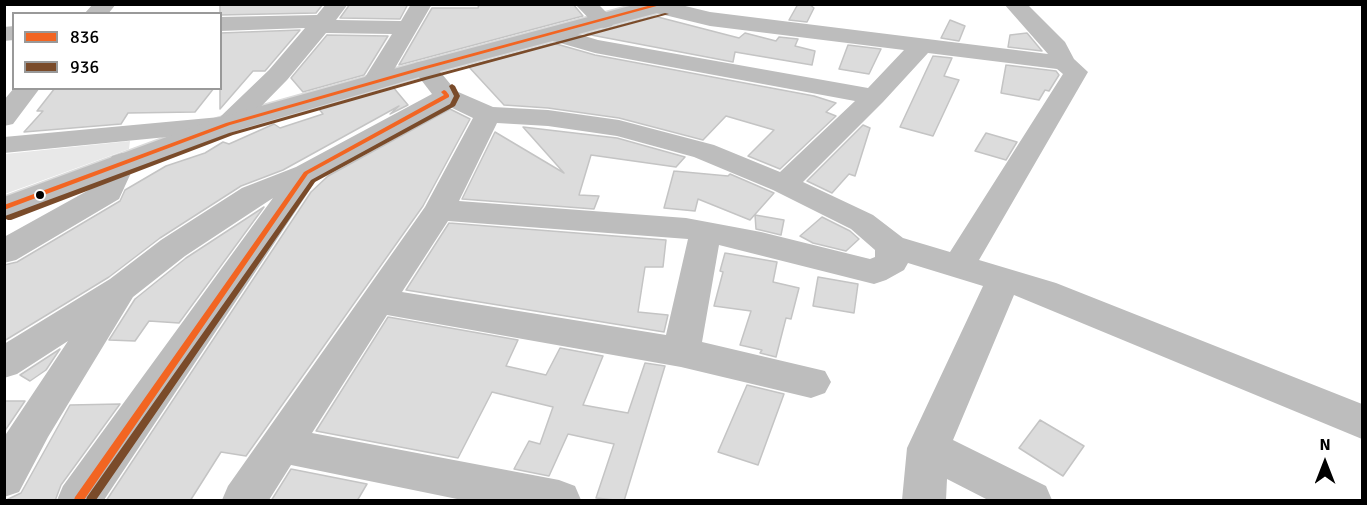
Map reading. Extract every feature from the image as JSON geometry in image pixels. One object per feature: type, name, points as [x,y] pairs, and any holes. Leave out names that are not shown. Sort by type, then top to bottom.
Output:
[{"type":"street","points":[[375,82],[422,4]]},
{"type":"street","points":[[1014,4],[1057,47],[1064,63]]},
{"type":"street","points":[[4,208],[228,124],[424,68],[554,34],[595,13],[660,5],[710,19],[1064,63],[1076,72],[1070,86],[1044,123],[958,267]]},
{"type":"street","points":[[222,24],[328,17],[406,28]]},
{"type":"street","points":[[4,145],[228,124],[278,75],[328,17]]},
{"type":"street","points":[[554,34],[595,46],[874,97]]},
{"type":"street","points":[[784,184],[874,97],[923,44]]},
{"type":"street","points":[[424,68],[447,96],[488,115],[548,118],[619,128],[704,151],[784,184],[862,222],[891,246],[1044,292],[1362,422]]},
{"type":"street","points":[[4,118],[26,90]]},
{"type":"street","points":[[4,363],[122,288],[173,248],[253,195],[306,173],[447,96]]},
{"type":"street","points":[[244,501],[439,210],[488,115]]},
{"type":"street","points":[[4,252],[108,192],[122,162]]},
{"type":"street","points":[[79,501],[306,173]]},
{"type":"street","points":[[439,210],[686,228],[761,243],[874,272],[892,262],[891,246]]},
{"type":"street","points":[[681,352],[706,231]]},
{"type":"street","points":[[924,501],[928,448],[1003,281]]},
{"type":"street","points":[[4,478],[33,425],[122,288]]},
{"type":"street","points":[[379,301],[681,352],[811,382]]},
{"type":"street","points":[[280,445],[559,501]]},
{"type":"street","points":[[928,448],[1030,501]]},
{"type":"shaded area","points":[[130,141],[129,149],[5,194],[5,154]]},
{"type":"building","points":[[220,4],[323,4],[316,13],[222,15]]},
{"type":"building","points":[[350,4],[408,4],[400,19],[340,18]]},
{"type":"building","points":[[479,4],[573,4],[583,16],[399,65],[432,8],[478,8]]},
{"type":"building","points":[[798,4],[809,4],[814,8],[807,22],[789,20]]},
{"type":"building","points":[[654,16],[739,38],[745,33],[776,41],[779,37],[798,39],[795,46],[815,51],[812,65],[735,52],[733,62],[586,34]]},
{"type":"building","points":[[950,20],[965,26],[959,41],[941,38]]},
{"type":"building","points":[[300,30],[265,71],[253,71],[220,109],[222,33]]},
{"type":"building","points":[[1027,33],[1042,51],[1008,47],[1010,35]]},
{"type":"building","points":[[327,35],[388,36],[364,75],[303,92],[291,78]]},
{"type":"building","points":[[553,43],[595,55],[814,96],[836,103],[826,112],[836,116],[780,169],[748,156],[774,130],[726,116],[703,140],[619,118],[548,108],[504,105],[468,66]]},
{"type":"building","points":[[848,45],[881,49],[869,74],[839,69]]},
{"type":"building","points":[[933,56],[952,58],[944,76],[959,80],[933,136],[900,127]]},
{"type":"building","points":[[1006,65],[1056,71],[1059,75],[1049,91],[1045,90],[1039,100],[1001,93]]},
{"type":"building","points":[[393,87],[408,105],[390,114],[399,106],[283,170],[241,186],[160,238],[109,277],[4,341],[4,265],[17,262],[120,201],[125,190],[166,166],[205,153],[223,142],[229,144],[274,124],[280,128],[323,114],[319,109]]},
{"type":"building","points":[[53,90],[212,90],[195,112],[128,113],[121,124],[24,132],[43,111],[37,111]]},
{"type":"building","points":[[450,109],[470,119],[423,206],[246,456],[221,452],[190,501],[106,501],[311,192],[328,176]]},
{"type":"building","points":[[863,125],[870,128],[855,176],[849,174],[832,193],[807,181]]},
{"type":"building","points":[[523,127],[617,138],[685,157],[676,167],[591,155],[579,195],[599,196],[594,209],[462,199],[495,132],[564,173]]},
{"type":"building","points":[[986,133],[1017,142],[1006,160],[975,151]]},
{"type":"building","points":[[674,171],[728,176],[730,174],[774,193],[750,220],[698,199],[695,211],[664,208]]},
{"type":"building","points":[[264,207],[179,323],[149,321],[135,341],[109,340],[135,299],[186,258]]},
{"type":"building","points":[[755,215],[784,220],[781,235],[756,229]]},
{"type":"building","points":[[822,217],[850,231],[859,239],[846,251],[813,243],[800,236]]},
{"type":"building","points":[[449,223],[666,240],[663,267],[645,267],[638,312],[668,315],[664,332],[406,290]]},
{"type":"building","points":[[725,253],[777,262],[773,282],[799,288],[791,319],[786,318],[776,357],[760,353],[762,350],[740,345],[751,311],[714,306],[723,272],[720,271]]},
{"type":"building","points":[[818,277],[858,284],[854,313],[813,306]]},
{"type":"building","points":[[388,317],[518,340],[506,366],[546,375],[560,348],[603,356],[583,405],[628,413],[645,363],[665,366],[624,501],[596,498],[614,444],[568,434],[549,476],[514,469],[529,441],[540,444],[553,407],[492,392],[458,458],[316,431]]},
{"type":"building","points":[[60,349],[46,370],[30,381],[20,375]]},
{"type":"building","points":[[747,385],[784,394],[758,465],[718,452]]},
{"type":"building","points":[[4,401],[25,401],[4,432]]},
{"type":"building","points":[[120,404],[61,485],[55,501],[4,501],[21,493],[70,405]]},
{"type":"building","points":[[1040,420],[1084,446],[1063,476],[1019,448]]},
{"type":"building","points":[[291,469],[367,484],[357,501],[271,501]]},
{"type":"transit line","name":"836","points":[[4,208],[228,124],[662,4]]},
{"type":"transit line","name":"936","points":[[8,218],[231,134],[427,78],[667,14]]},
{"type":"transit line","name":"936","points":[[91,500],[313,181],[453,105],[457,96],[452,86]]},
{"type":"transit line","name":"836","points":[[79,500],[306,173],[447,96],[444,92]]}]
